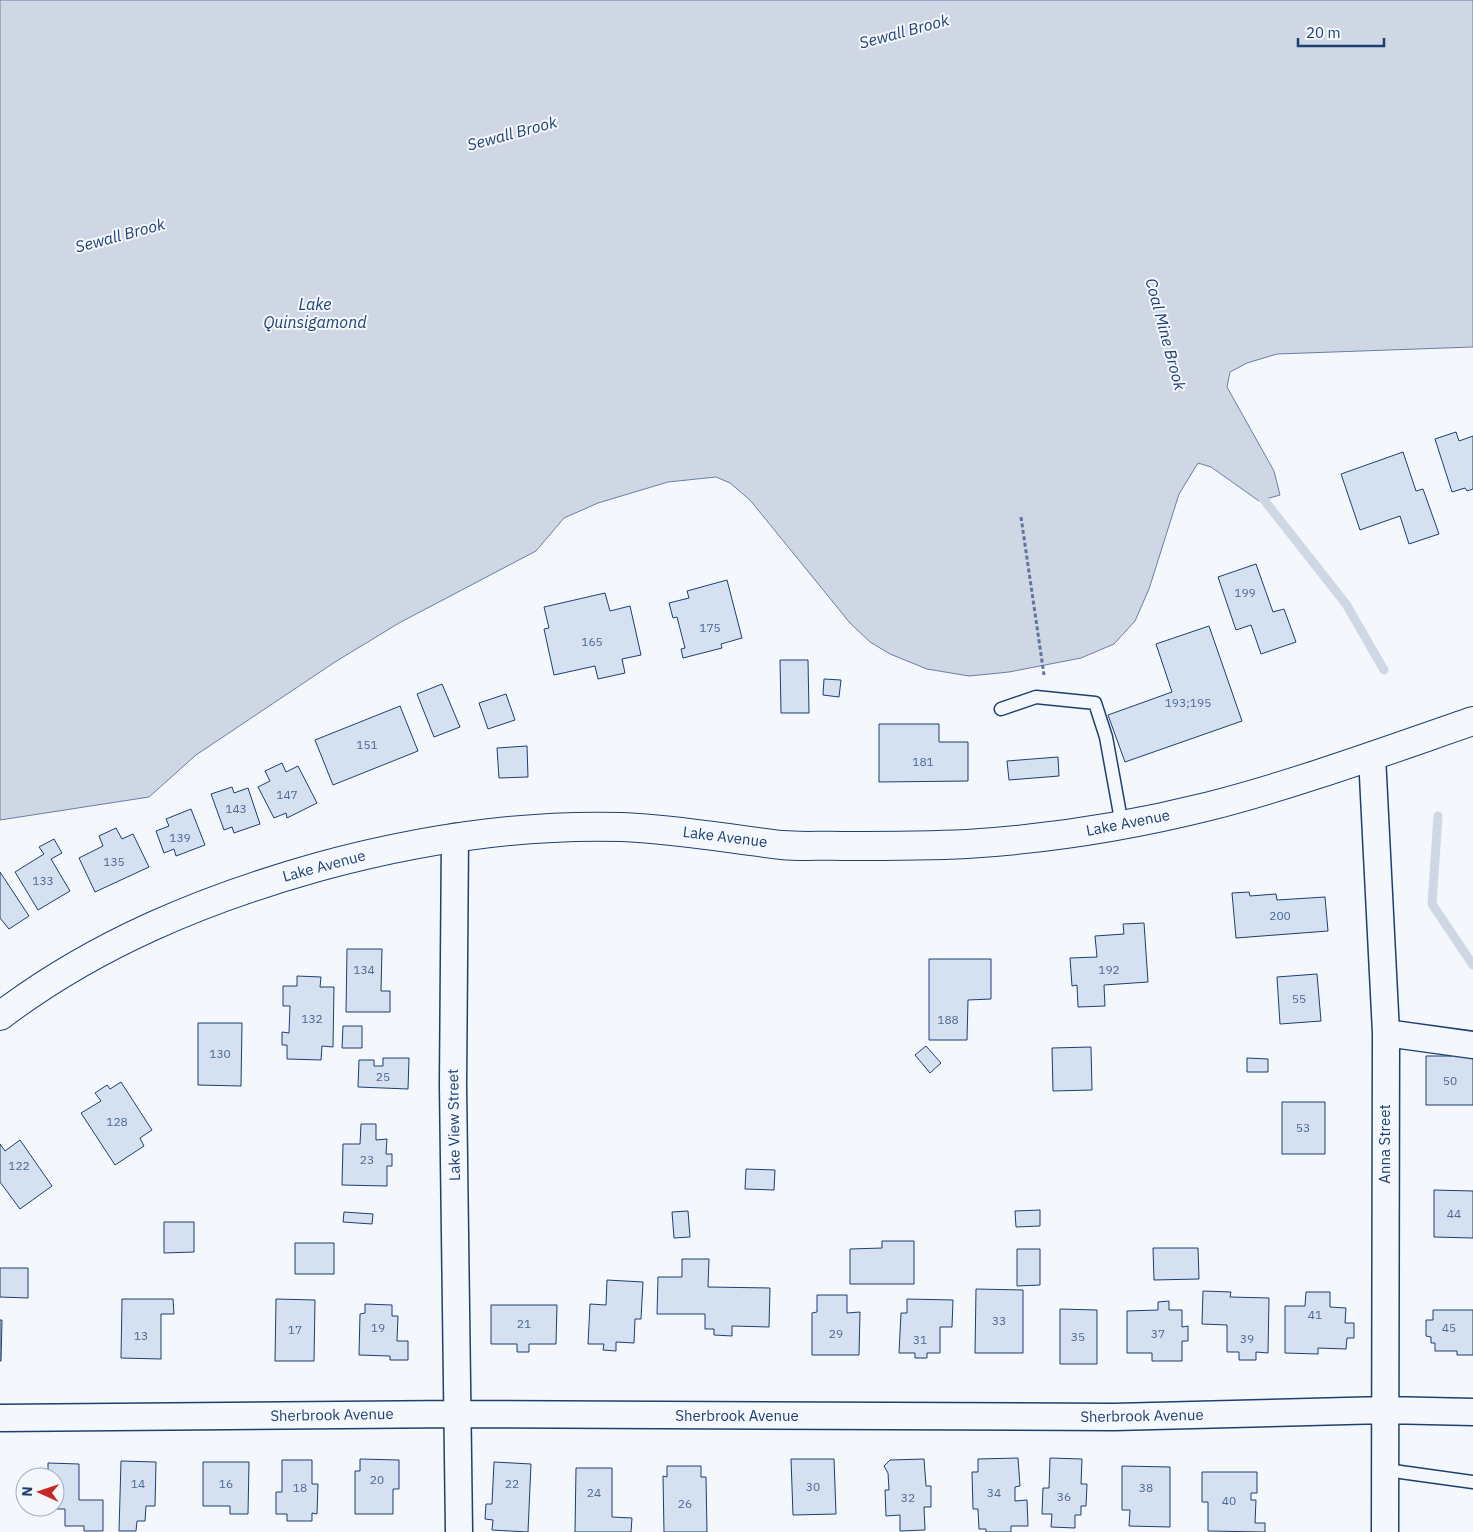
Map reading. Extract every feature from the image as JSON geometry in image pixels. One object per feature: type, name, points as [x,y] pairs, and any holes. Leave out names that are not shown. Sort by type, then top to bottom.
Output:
[{"type":"main road","name":"Lake Avenue","points":[[0,1016],[98,952],[192,907],[272,880],[359,856],[455,837],[535,829],[590,827],[685,831],[785,845],[917,846],[1014,840],[1122,825],[1245,797],[1473,721]]},
{"type":"street","name":"Anna Street","points":[[1372,756],[1386,1033],[1385,1532]]},
{"type":"street","name":"Lake View Street","points":[[455,837],[453,1085],[459,1532]]},
{"type":"street","points":[[1386,1033],[1473,1045]]},
{"type":"street","name":"Sherbrook Avenue","points":[[0,1418],[458,1414],[1114,1417],[1385,1410],[1473,1412]]},
{"type":"lane","points":[[1001,709],[1036,697],[1095,703],[1106,737],[1122,825]]},
{"type":"lane","points":[[1386,1470],[1473,1482]]},
{"type":"path","points":[[1021,517],[1044,675]]},
{"type":"water","name":"Lake Quinsigamond","points":[[0,0],[1473,0],[1473,347],[1277,354],[1247,363],[1230,372],[1227,387],[1274,471],[1280,495],[1259,501],[1211,467],[1198,463],[1179,494],[1149,589],[1135,621],[1114,644],[1081,658],[1009,672],[969,676],[927,669],[890,654],[870,642],[850,623],[750,500],[730,483],[716,477],[668,482],[598,503],[564,518],[536,551],[399,623],[335,662],[196,755],[149,797],[0,820]]},
{"type":"building","points":[[1456,432],[1459,441],[1473,436],[1473,489],[1467,491],[1465,488],[1452,492],[1435,439]]},
{"type":"building","points":[[1403,452],[1416,491],[1423,489],[1439,534],[1409,544],[1400,516],[1360,530],[1341,474]]},
{"type":"building","points":[[1256,564],[1273,612],[1284,609],[1296,642],[1261,654],[1251,625],[1236,630],[1218,577]]},
{"type":"building","points":[[727,580],[742,638],[721,644],[722,648],[683,658],[681,649],[685,648],[677,617],[673,618],[669,603],[689,598],[687,591]]},
{"type":"building","points":[[605,593],[610,611],[630,606],[641,655],[622,659],[625,673],[598,679],[595,666],[554,675],[544,629],[549,628],[544,607]]},
{"type":"building","points":[[1209,626],[1242,721],[1125,762],[1108,715],[1172,692],[1156,644]]},
{"type":"building","points":[[780,660],[808,660],[809,713],[781,713]]},
{"type":"building","points":[[824,679],[841,680],[839,697],[823,695]]},
{"type":"building","points":[[442,684],[460,727],[434,737],[417,694]]},
{"type":"building","points":[[506,694],[515,720],[488,729],[479,703]]},
{"type":"building","points":[[400,706],[418,751],[333,785],[315,740]]},
{"type":"building","points":[[879,724],[939,724],[939,742],[968,742],[968,781],[879,782]]},
{"type":"building","points":[[527,746],[528,777],[499,778],[497,748]]},
{"type":"building","points":[[1058,757],[1059,776],[1009,780],[1007,761]]},
{"type":"building","points":[[282,763],[286,772],[298,766],[317,803],[287,818],[286,813],[274,818],[258,787],[270,781],[265,771]]},
{"type":"building","points":[[232,787],[234,793],[248,788],[260,824],[234,833],[232,827],[224,830],[211,794]]},
{"type":"building","points":[[191,809],[205,845],[176,856],[174,849],[164,853],[156,831],[169,826],[166,819]]},
{"type":"building","points":[[116,828],[122,839],[133,834],[149,867],[95,892],[79,858],[103,846],[99,836]]},
{"type":"building","points":[[54,839],[62,853],[51,859],[70,891],[38,910],[15,872],[44,854],[39,847]]},
{"type":"building","points":[[0,872],[29,916],[9,929],[0,918]]},
{"type":"building","points":[[1249,892],[1250,896],[1276,894],[1277,900],[1325,897],[1328,931],[1236,938],[1232,893]]},
{"type":"building","points":[[1144,923],[1148,982],[1104,985],[1105,1006],[1078,1007],[1077,985],[1072,986],[1070,958],[1097,957],[1095,936],[1124,934],[1123,924]]},
{"type":"building","points":[[347,949],[382,949],[381,991],[390,991],[390,1012],[346,1012]]},
{"type":"building","points":[[929,959],[991,959],[991,999],[968,1000],[967,1040],[929,1040]]},
{"type":"building","points":[[1317,974],[1321,1021],[1280,1024],[1277,977]]},
{"type":"building","points":[[297,976],[321,977],[320,987],[334,987],[333,1047],[322,1046],[321,1060],[287,1059],[287,1045],[282,1045],[282,1032],[289,1033],[290,1006],[283,1006],[283,986],[297,986]]},
{"type":"building","points":[[198,1023],[242,1023],[241,1086],[198,1085]]},
{"type":"building","points":[[343,1026],[362,1026],[362,1048],[342,1048]]},
{"type":"building","points":[[926,1046],[941,1063],[930,1073],[915,1055]]},
{"type":"building","points":[[1091,1047],[1092,1090],[1053,1091],[1052,1048]]},
{"type":"building","points":[[1452,1051],[1473,1051],[1473,1105],[1426,1105],[1426,1056],[1452,1056]]},
{"type":"building","points":[[383,1058],[409,1058],[408,1089],[358,1087],[359,1060],[374,1060],[374,1066],[383,1066]]},
{"type":"building","points":[[1247,1058],[1268,1059],[1268,1072],[1247,1072]]},
{"type":"building","points":[[121,1082],[152,1130],[140,1138],[144,1146],[115,1165],[81,1113],[101,1101],[95,1093],[107,1085],[110,1089]]},
{"type":"building","points":[[1282,1102],[1325,1102],[1325,1154],[1282,1154]]},
{"type":"building","points":[[361,1124],[376,1124],[376,1140],[387,1139],[386,1154],[392,1154],[392,1166],[387,1166],[387,1186],[342,1185],[343,1144],[360,1144]]},
{"type":"building","points":[[20,1140],[52,1186],[20,1209],[0,1182],[0,1144],[5,1151]]},
{"type":"building","points":[[746,1169],[775,1170],[774,1190],[745,1189]]},
{"type":"building","points":[[1434,1190],[1473,1191],[1473,1238],[1434,1237]]},
{"type":"building","points":[[1040,1210],[1040,1226],[1016,1227],[1015,1211]]},
{"type":"building","points":[[688,1211],[690,1237],[674,1238],[672,1212]]},
{"type":"building","points":[[344,1212],[373,1214],[372,1224],[343,1222]]},
{"type":"building","points":[[164,1222],[194,1222],[194,1252],[164,1253]]},
{"type":"building","points":[[882,1241],[914,1241],[914,1284],[850,1284],[850,1249],[882,1248]]},
{"type":"building","points":[[295,1243],[334,1243],[334,1274],[295,1274]]},
{"type":"building","points":[[1153,1248],[1198,1248],[1199,1279],[1154,1280]]},
{"type":"building","points":[[1017,1249],[1040,1249],[1040,1285],[1017,1286]]},
{"type":"building","points":[[682,1259],[709,1259],[708,1287],[770,1288],[769,1327],[732,1326],[732,1336],[714,1335],[714,1329],[705,1329],[705,1314],[657,1314],[658,1277],[682,1277]]},
{"type":"building","points":[[0,1268],[28,1268],[28,1298],[0,1297]]},
{"type":"building","points":[[607,1280],[643,1282],[641,1319],[635,1319],[634,1343],[616,1342],[616,1351],[603,1350],[604,1344],[588,1344],[590,1304],[606,1305]]},
{"type":"building","points":[[976,1289],[1023,1290],[1023,1353],[975,1353]]},
{"type":"building","points":[[1203,1291],[1231,1292],[1230,1297],[1269,1298],[1268,1353],[1256,1352],[1256,1360],[1239,1360],[1239,1352],[1227,1352],[1227,1325],[1202,1324]]},
{"type":"building","points":[[1306,1292],[1330,1292],[1330,1307],[1346,1308],[1345,1323],[1354,1323],[1354,1338],[1347,1338],[1346,1349],[1318,1348],[1318,1354],[1285,1353],[1285,1306],[1305,1306]]},
{"type":"building","points":[[817,1295],[847,1295],[847,1313],[860,1312],[859,1355],[812,1355],[812,1313],[817,1312]]},
{"type":"building","points":[[122,1299],[173,1299],[174,1314],[161,1314],[161,1359],[121,1358]]},
{"type":"building","points":[[276,1299],[315,1300],[314,1361],[275,1361]]},
{"type":"building","points":[[907,1299],[953,1300],[952,1327],[940,1327],[940,1353],[927,1353],[927,1358],[915,1358],[915,1353],[899,1353],[901,1313],[907,1313]]},
{"type":"building","points":[[1169,1301],[1169,1310],[1182,1310],[1182,1327],[1188,1326],[1188,1341],[1182,1341],[1182,1361],[1152,1361],[1152,1353],[1127,1353],[1127,1311],[1158,1310],[1158,1302]]},
{"type":"building","points":[[365,1304],[392,1305],[392,1316],[398,1316],[397,1341],[408,1341],[408,1360],[390,1360],[390,1356],[359,1355],[360,1314],[365,1313]]},
{"type":"building","points":[[491,1305],[557,1305],[556,1344],[529,1344],[529,1352],[517,1352],[517,1344],[491,1344]]},
{"type":"building","points":[[1060,1309],[1097,1310],[1097,1364],[1060,1364]]},
{"type":"building","points":[[1433,1310],[1473,1310],[1473,1355],[1457,1355],[1457,1351],[1435,1351],[1435,1343],[1431,1343],[1431,1337],[1426,1336],[1426,1320],[1433,1320]]},
{"type":"building","points":[[0,1320],[2,1320],[1,1361],[0,1361]]},
{"type":"building","points":[[1018,1458],[1020,1486],[1015,1487],[1015,1501],[1027,1500],[1028,1526],[1011,1526],[1011,1532],[986,1532],[986,1529],[979,1529],[978,1509],[973,1509],[972,1472],[978,1472],[978,1459]]},
{"type":"building","points":[[1050,1458],[1082,1459],[1081,1484],[1087,1484],[1086,1506],[1081,1506],[1081,1515],[1075,1515],[1075,1528],[1051,1527],[1052,1514],[1042,1514],[1043,1488],[1049,1488]]},
{"type":"building","points":[[360,1459],[399,1460],[399,1489],[393,1489],[393,1514],[355,1514],[355,1471],[360,1471]]},
{"type":"building","points":[[791,1459],[834,1459],[836,1514],[793,1515]]},
{"type":"building","points":[[924,1459],[926,1486],[931,1486],[931,1507],[924,1507],[925,1530],[900,1531],[900,1515],[886,1516],[885,1490],[889,1490],[888,1473],[884,1466],[890,1460]]},
{"type":"building","points":[[282,1460],[312,1460],[312,1484],[318,1484],[317,1514],[312,1513],[312,1521],[287,1521],[287,1514],[276,1514],[276,1492],[282,1492]]},
{"type":"building","points":[[121,1461],[156,1462],[155,1506],[146,1506],[145,1521],[137,1521],[136,1531],[119,1531]]},
{"type":"building","points":[[203,1462],[249,1462],[248,1514],[230,1514],[230,1506],[203,1506]]},
{"type":"building","points":[[494,1462],[531,1464],[528,1532],[492,1530],[493,1520],[485,1519],[486,1504],[492,1504]]},
{"type":"building","points":[[48,1463],[79,1464],[79,1500],[103,1500],[103,1531],[84,1531],[84,1526],[65,1526],[65,1467],[48,1467]]},
{"type":"building","points":[[667,1466],[701,1466],[701,1477],[706,1477],[707,1532],[664,1532],[663,1476],[667,1477]]},
{"type":"building","points":[[1122,1466],[1170,1467],[1170,1527],[1129,1526],[1130,1510],[1122,1510]]},
{"type":"building","points":[[576,1468],[612,1468],[612,1517],[632,1518],[631,1532],[575,1532]]},
{"type":"building","points":[[1202,1472],[1257,1472],[1257,1493],[1251,1493],[1251,1500],[1256,1500],[1255,1523],[1265,1523],[1265,1532],[1208,1531],[1208,1502],[1202,1502]]},
{"type":"waterway","name":"Coal Mine Brook","points":[[1257,491],[1346,604],[1384,670]]},
{"type":"waterway","name":"Coal Mine Brook","points":[[1438,816],[1432,904],[1473,965]]},
{"type":"water label","name":"Sewall Brook","points":[[904,31]]},
{"type":"water label","name":"Sewall Brook","points":[[512,133]]},
{"type":"water label","name":"Sewall Brook","points":[[120,235]]}]
